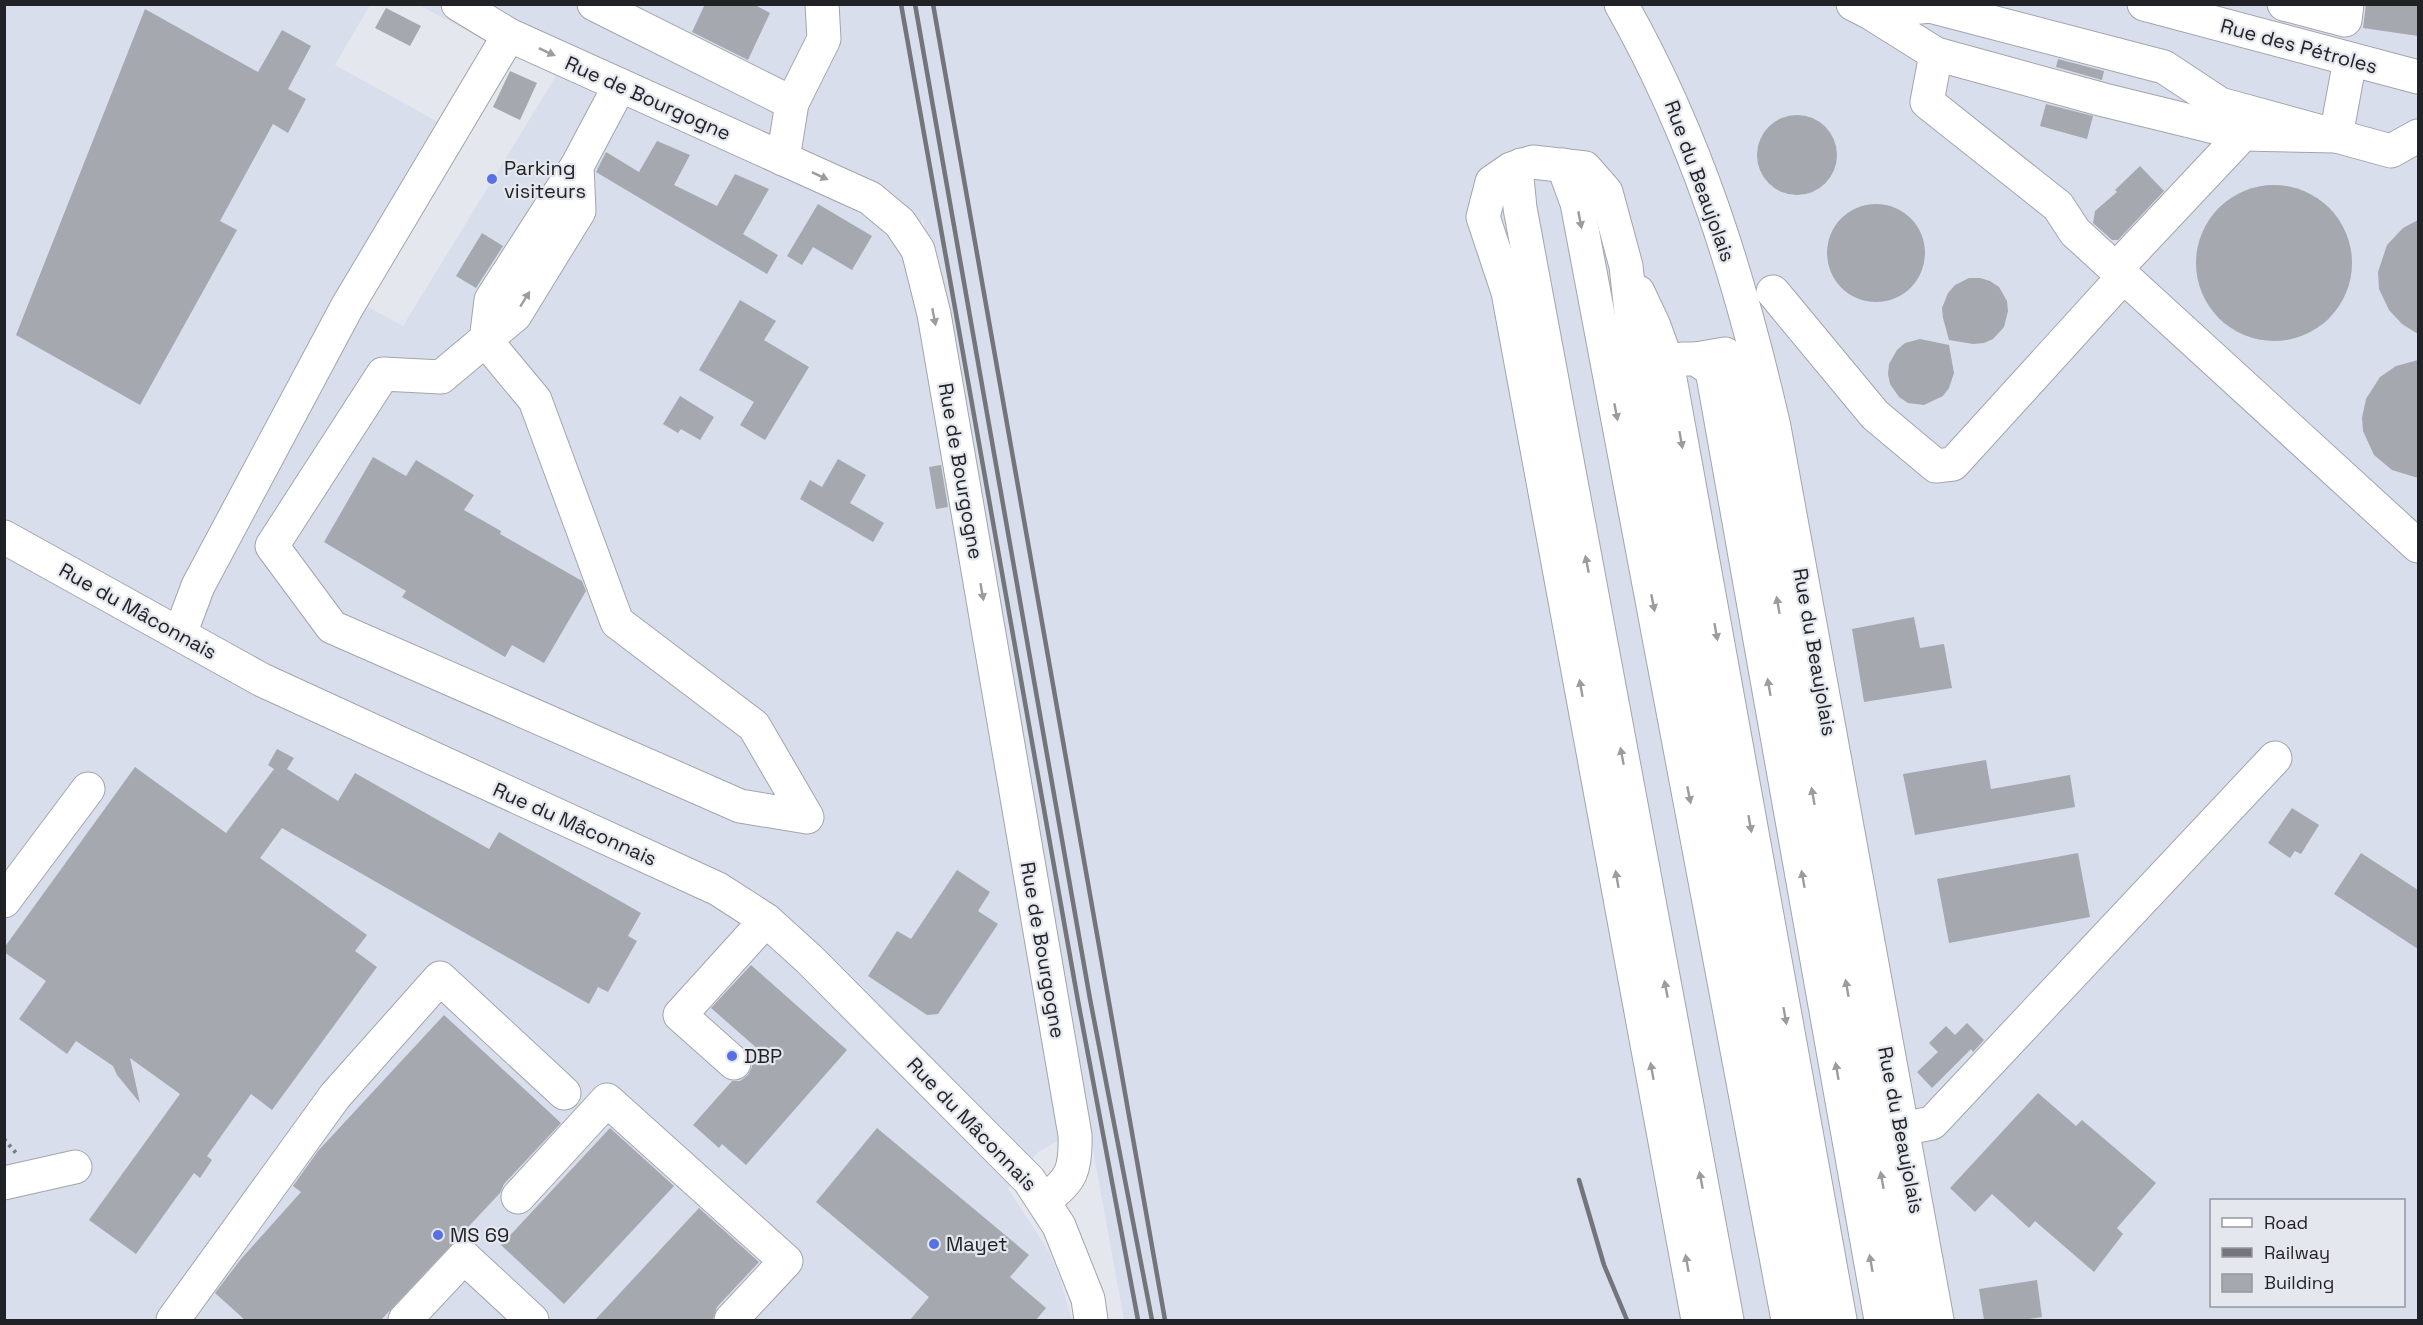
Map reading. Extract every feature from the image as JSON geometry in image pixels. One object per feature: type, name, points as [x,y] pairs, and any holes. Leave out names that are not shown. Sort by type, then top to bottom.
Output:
[{"type":"street","name":"Rue de Bourgogne","points":[[458,4],[509,34],[870,198],[900,223],[918,250],[929,293],[1075,1135],[1076,1159],[1052,1213]]},
{"type":"street","points":[[594,4],[792,103]]},
{"type":"street","points":[[783,159],[792,103],[824,39],[822,4]]},
{"type":"street","name":"Rue du Beaujolais","points":[[1622,4],[1651,57],[1693,151],[1731,263],[1761,372],[1784,485],[1937,1320]]},
{"type":"street","name":"Rue des Pétroles","points":[[2144,4],[2418,77]]},
{"type":"street","points":[[2284,4],[2344,20],[2347,4]]},
{"type":"street","points":[[1861,8],[1930,6],[2164,67],[2220,104],[2336,136],[2409,149]]},
{"type":"street","points":[[1861,8],[1936,54],[2104,100],[2243,134],[2336,136]]},
{"type":"street","points":[[180,634],[198,586],[347,308],[509,34]]},
{"type":"street","points":[[1936,54],[1927,102],[2058,206],[2075,232],[2418,546]]},
{"type":"street","points":[[2336,136],[2350,60]]},
{"type":"street","points":[[486,341],[535,400],[617,622],[754,726],[807,817],[740,806],[332,627],[272,546],[383,374],[441,377],[486,341],[491,300],[577,166],[620,85]]},
{"type":"street","points":[[1773,292],[1875,415],[1936,466],[1953,464],[2243,134]]},
{"type":"street","points":[[1698,1320],[1510,303],[1483,217],[1492,182],[1511,169],[1533,162],[1585,168],[1606,192],[1626,266],[1654,326],[1668,366],[1840,1320]]},
{"type":"street","points":[[1521,165],[1517,178],[1520,208],[1727,1320]]},
{"type":"street","points":[[1563,165],[1577,203],[1788,1320]]},
{"type":"street","points":[[1668,366],[1725,354],[1736,367],[1907,1320]]},
{"type":"street","points":[[1668,366],[1814,1320]]},
{"type":"street","points":[[1668,366],[1712,370],[1881,1320]]},
{"type":"street","name":"Rue du Mâconnais","points":[[4,537],[262,680],[718,889],[766,920],[809,959],[1029,1179],[1052,1213]]},
{"type":"street","points":[[1901,1129],[1932,1123],[2275,758]]},
{"type":"street","points":[[4,901],[88,789]]},
{"type":"street","points":[[734,1064],[680,1016],[766,920]]},
{"type":"street","points":[[173,1320],[334,1096],[440,978],[564,1093]]},
{"type":"street","points":[[518,1197],[607,1100],[786,1261],[731,1320]]},
{"type":"street","points":[[4,1184],[75,1167]]},
{"type":"street","points":[[1052,1213],[1088,1299],[1091,1320]]},
{"type":"street","points":[[405,1320],[464,1257],[532,1320]]},
{"type":"shaded area","points":[[5,5],[370,5],[335,65],[458,133],[359,302],[403,326],[556,76],[517,58],[419,5],[2418,5],[2418,1320],[1124,1320],[922,214],[921,312],[1066,1137],[1038,1152],[1008,1189],[1048,1250],[1060,1278],[1072,1320],[5,1320]]},
{"type":"building","points":[[705,4],[753,4],[770,13],[748,60],[692,32]]},
{"type":"building","points":[[2366,4],[2418,4],[2418,36],[2363,28]]},
{"type":"building","points":[[386,8],[421,26],[410,46],[375,28]]},
{"type":"building","points":[[145,9],[258,72],[282,30],[311,46],[288,89],[306,99],[288,133],[273,124],[220,221],[237,230],[140,405],[16,335]]},
{"type":"building","points":[[2058,59],[2104,71],[2102,80],[2056,67]]},
{"type":"building","points":[[510,71],[537,83],[520,120],[493,107]]},
{"type":"building","points":[[2046,104],[2093,116],[2087,139],[2040,126]]},
{"type":"building","points":[[1797,115],[1812,118],[1825,127],[1834,140],[1837,155],[1834,170],[1825,183],[1812,192],[1797,195],[1782,192],[1769,183],[1760,170],[1757,155],[1760,140],[1769,127],[1782,118]]},
{"type":"building","points":[[657,141],[690,155],[674,185],[717,206],[735,174],[769,189],[743,234],[778,255],[767,274],[596,172],[606,152],[639,172]]},
{"type":"building","points":[[2140,166],[2164,191],[2118,240],[2112,240],[2093,223],[2095,211],[2117,192],[2115,190]]},
{"type":"building","points":[[2274,185],[2304,191],[2329,208],[2346,233],[2352,263],[2346,293],[2329,318],[2304,335],[2274,341],[2244,335],[2219,318],[2202,293],[2196,263],[2202,233],[2219,208],[2244,191]]},
{"type":"building","points":[[818,204],[872,236],[852,270],[813,247],[802,265],[787,256]]},
{"type":"building","points":[[1876,204],[1895,208],[1910,219],[1921,234],[1925,253],[1921,272],[1910,287],[1895,298],[1876,302],[1857,298],[1842,287],[1831,272],[1827,253],[1831,234],[1842,219],[1857,208]]},
{"type":"building","points":[[2418,220],[2418,334],[2402,324],[2389,310],[2379,289],[2378,272],[2387,245],[2403,228]]},
{"type":"building","points":[[482,233],[503,246],[476,288],[456,276]]},
{"type":"building","points":[[1969,278],[1990,281],[1999,287],[2007,301],[2008,311],[2004,327],[1993,339],[1984,343],[1973,344],[1949,340],[1943,318],[1942,308],[1948,293],[1955,285]]},
{"type":"building","points":[[740,300],[776,321],[764,340],[809,367],[765,440],[740,425],[754,402],[699,370]]},
{"type":"building","points":[[1920,339],[1949,345],[1954,373],[1949,388],[1943,396],[1924,405],[1908,403],[1899,397],[1890,384],[1888,374],[1889,364],[1897,350],[1905,343]]},
{"type":"building","points":[[2418,360],[2418,478],[2392,470],[2374,455],[2363,431],[2362,418],[2366,399],[2380,377],[2396,366]]},
{"type":"building","points":[[680,396],[714,417],[700,440],[681,429],[678,433],[663,424]]},
{"type":"building","points":[[373,457],[406,476],[416,460],[474,495],[464,510],[501,531],[500,534],[582,581],[586,591],[544,663],[512,645],[505,657],[402,597],[406,591],[324,542]]},
{"type":"building","points":[[838,459],[866,475],[850,503],[884,523],[873,542],[800,499],[810,480],[822,487]]},
{"type":"building","points":[[941,465],[948,507],[936,509],[929,467]]},
{"type":"building","points":[[1914,617],[1920,648],[1944,644],[1952,688],[1864,702],[1852,629]]},
{"type":"building","points":[[277,749],[294,758],[287,769],[338,801],[355,773],[489,849],[499,832],[641,913],[628,936],[637,941],[608,992],[598,987],[589,1004],[282,828],[260,858],[367,935],[355,951],[377,967],[272,1110],[251,1094],[207,1156],[212,1160],[200,1178],[194,1173],[136,1254],[89,1220],[180,1094],[130,1058],[140,1103],[117,1075],[113,1066],[76,1041],[67,1054],[19,1019],[46,981],[4,952],[4,948],[135,767],[226,833],[274,769],[268,765]]},
{"type":"building","points":[[1986,760],[1991,789],[2070,775],[2075,807],[1915,835],[1903,774]]},
{"type":"building","points":[[2292,808],[2319,825],[2301,854],[2295,851],[2290,858],[2268,843]]},
{"type":"building","points":[[2078,853],[2090,917],[1949,943],[1937,879]]},
{"type":"building","points":[[2361,853],[2418,890],[2418,949],[2334,894]]},
{"type":"building","points":[[957,870],[990,892],[978,911],[998,924],[938,1014],[927,1015],[868,976],[897,931],[911,939]]},
{"type":"building","points":[[751,965],[847,1050],[746,1165],[722,1144],[719,1148],[693,1125],[732,1081],[740,1081],[748,1075],[752,1067],[752,1058],[759,1050],[711,1008]]},
{"type":"building","points":[[444,1015],[561,1123],[504,1184],[500,1193],[381,1320],[245,1320],[215,1293],[241,1259],[301,1192],[293,1186],[318,1151]]},
{"type":"building","points":[[1967,1023],[1984,1040],[1973,1052],[1971,1049],[1932,1088],[1917,1072],[1938,1052],[1929,1043],[1946,1026],[1955,1035]]},
{"type":"building","points":[[2038,1093],[2076,1126],[2082,1120],[2156,1183],[2117,1228],[2123,1234],[2094,1272],[2035,1221],[2029,1228],[1992,1194],[1975,1212],[1950,1188]]},
{"type":"building","points":[[610,1128],[674,1186],[564,1304],[501,1245]]},
{"type":"building","points":[[877,1128],[1029,1255],[1010,1277],[1046,1308],[1036,1320],[910,1320],[929,1297],[816,1202]]},
{"type":"building","points":[[699,1208],[759,1262],[717,1307],[713,1319],[595,1320]]},
{"type":"building","points":[[2037,1280],[2042,1317],[2022,1320],[1984,1320],[1979,1289]]},
{"type":"railway","points":[[901,4],[1078,1001],[1138,1320]]},
{"type":"railway","points":[[915,4],[1090,999],[1152,1320]]},
{"type":"railway","points":[[933,4],[1165,1320]]},
{"type":"railway","points":[[1579,1180],[1604,1265],[1627,1320]]},
{"type":"place","name":"Parking visiteurs","points":[[492,179]]},
{"type":"place","name":"DBP","points":[[732,1056]]},
{"type":"place","name":"MS 69","points":[[438,1235]]},
{"type":"place","name":"Mayet","points":[[934,1244]]}]
